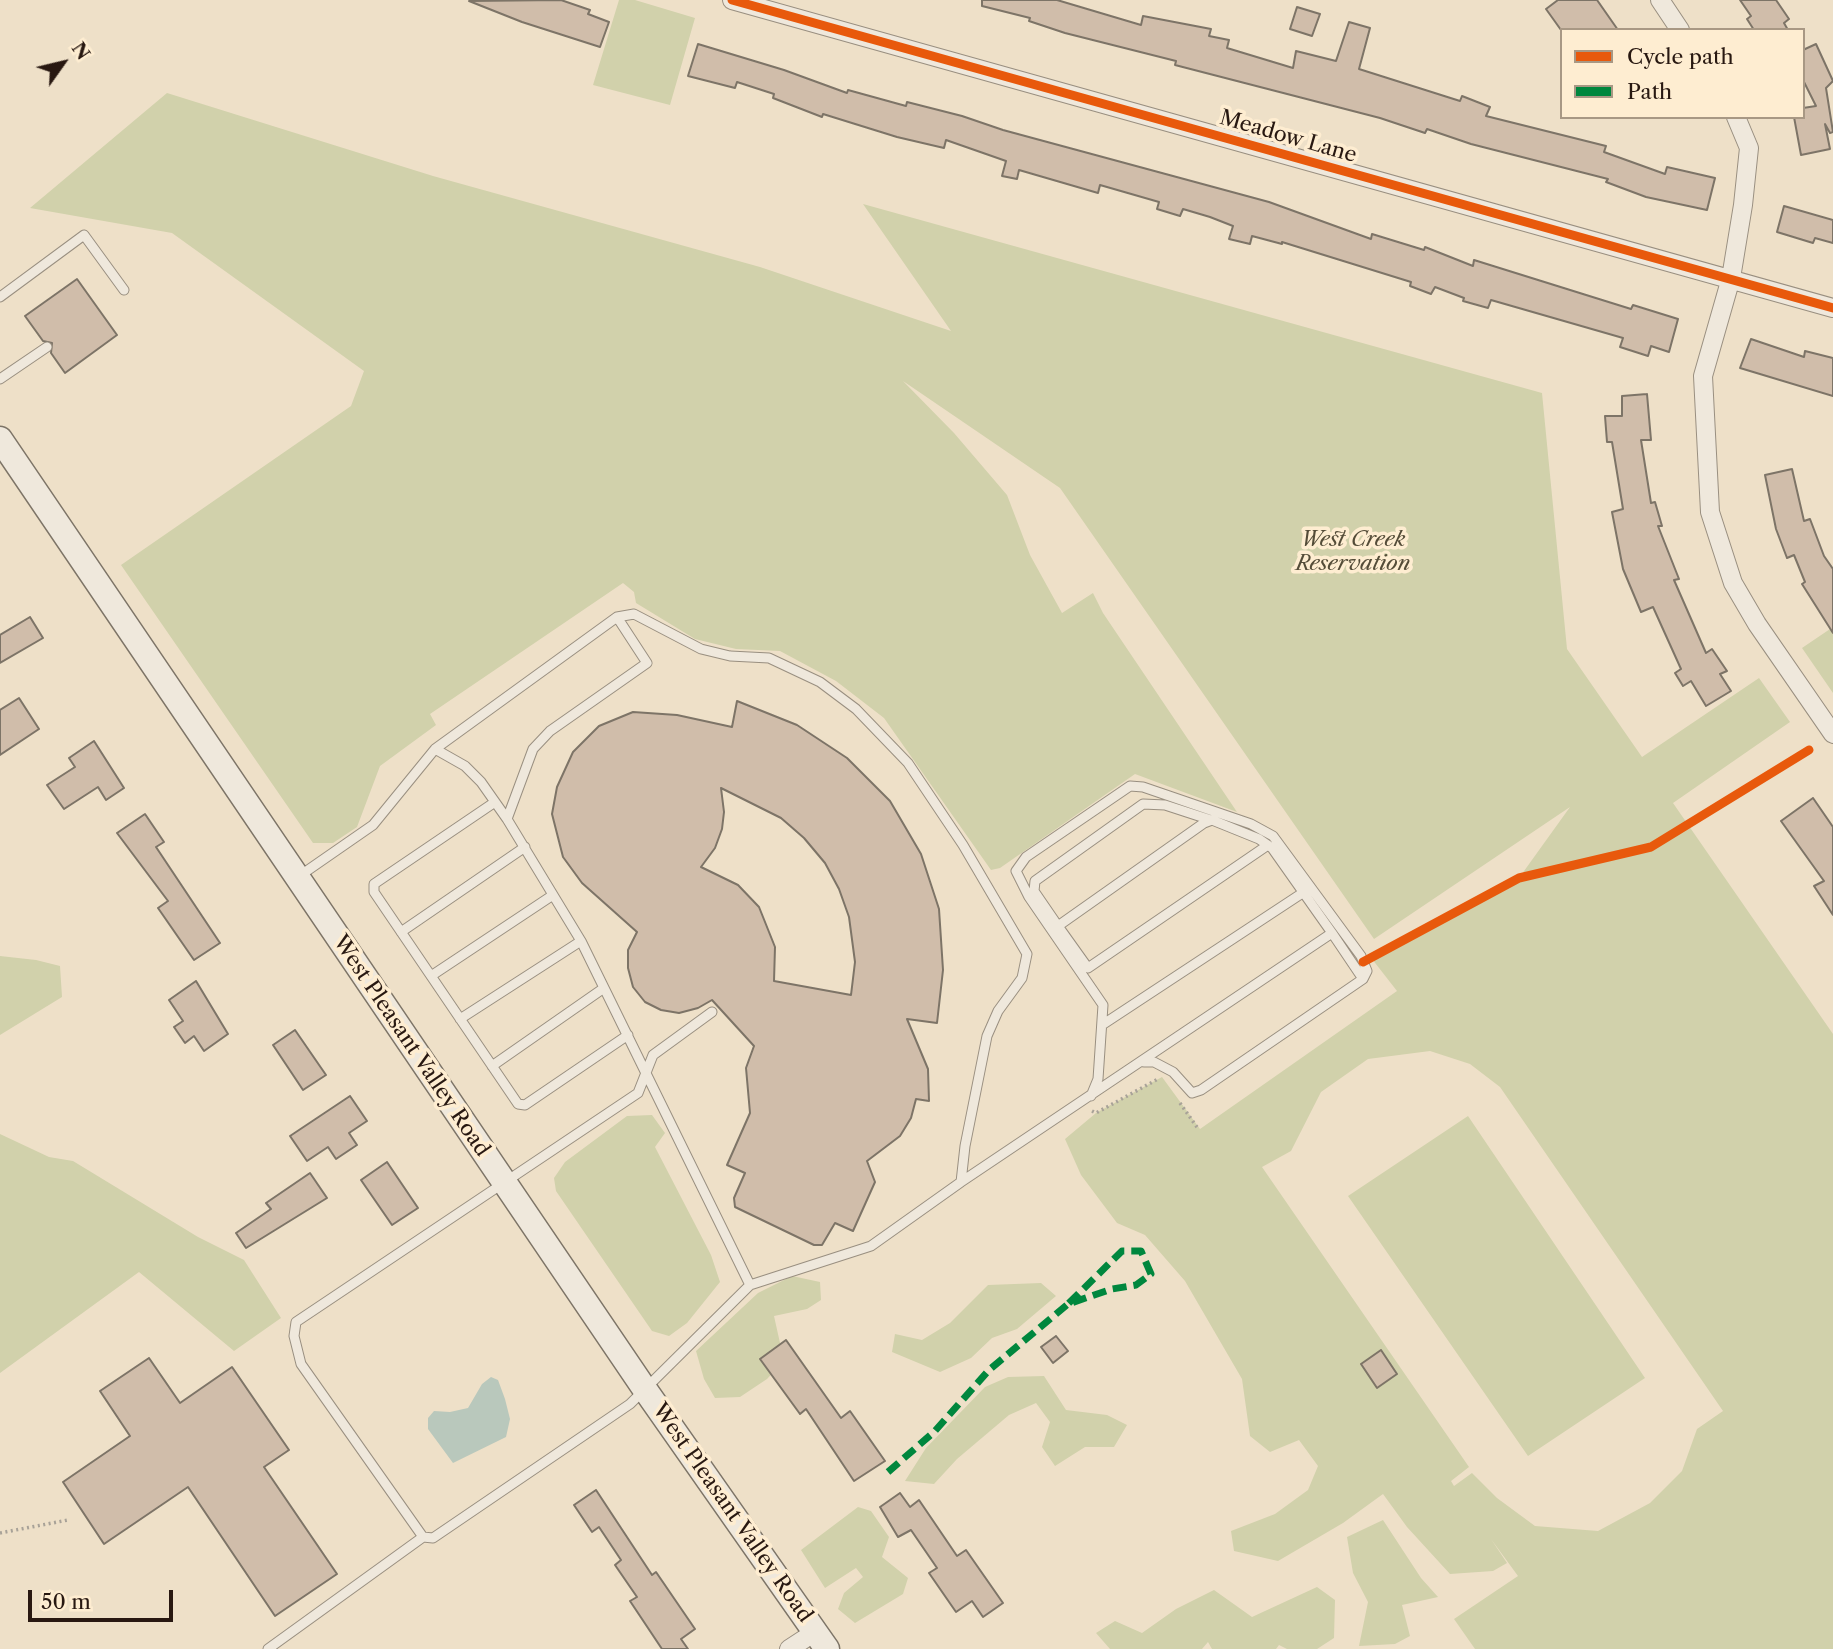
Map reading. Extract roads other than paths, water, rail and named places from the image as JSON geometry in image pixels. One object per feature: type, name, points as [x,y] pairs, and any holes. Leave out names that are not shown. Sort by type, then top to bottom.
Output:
[{"type":"main road","name":"West Pleasant Valley Road","points":[[0,439],[646,1391],[821,1640]]},
{"type":"street","name":"Meadow Lane","points":[[733,0],[1833,308]]},
{"type":"street","points":[[1660,0],[1679,28]]},
{"type":"street","points":[[1737,119],[1749,148],[1731,278],[1703,376],[1710,512],[1733,583],[1757,624],[1833,734]]},
{"type":"street","points":[[789,1649],[821,1640]]},
{"type":"lane","points":[[0,297],[84,235],[124,290]]},
{"type":"lane","points":[[0,379],[47,347]]},
{"type":"lane","points":[[297,877],[373,825],[435,748],[617,617],[634,614],[701,649],[730,656],[769,658],[820,682],[856,709],[908,763],[963,845],[1027,954],[1022,978],[998,1011],[987,1036],[961,1182]]},
{"type":"lane","points":[[507,819],[533,749],[550,731],[647,663],[617,617]]},
{"type":"lane","points":[[435,748],[465,766],[495,802],[525,847],[580,941],[750,1285]]},
{"type":"lane","points":[[1091,1096],[1098,1079],[1103,1005],[1029,897],[1016,871],[1026,857],[1129,786],[1143,787],[1251,824],[1273,836],[1367,971],[1363,979],[1201,1090],[1192,1093],[1173,1072],[1154,1062],[1144,1062]]},
{"type":"lane","points":[[495,802],[374,884],[374,892],[518,1104],[525,1105],[628,1035]]},
{"type":"lane","points":[[1268,845],[1088,968],[1034,891],[1035,881],[1143,804],[1165,805],[1243,832],[1268,845],[1281,858],[1363,979]]},
{"type":"lane","points":[[1058,926],[1204,822],[1212,820]]},
{"type":"lane","points":[[401,932],[525,847]]},
{"type":"lane","points":[[1102,1026],[1304,892]]},
{"type":"lane","points":[[431,976],[553,895]]},
{"type":"lane","points":[[268,1649],[423,1537],[433,1538],[646,1391],[750,1285],[871,1246],[961,1182],[1144,1062],[1332,933]]},
{"type":"lane","points":[[460,1019],[580,941]]},
{"type":"lane","points":[[492,1066],[604,988]]},
{"type":"lane","points":[[423,1537],[301,1364],[295,1336],[296,1322],[638,1093],[653,1055],[712,1012]]},
{"type":"park label","name":"West Creek Reservation","points":[[1353,552]]}]
